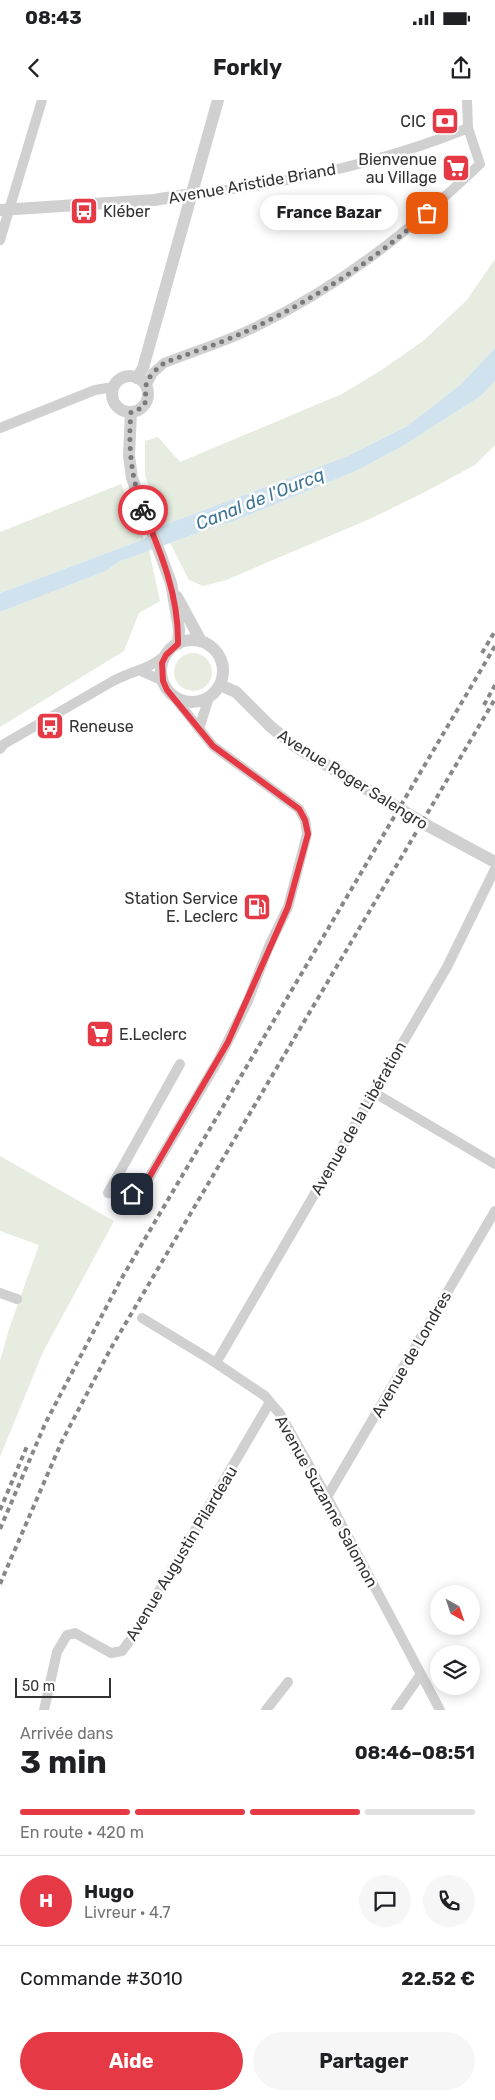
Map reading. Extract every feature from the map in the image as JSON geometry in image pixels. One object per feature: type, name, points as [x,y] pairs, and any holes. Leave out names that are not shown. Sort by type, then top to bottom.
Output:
[{"type":"street","points":[[0,240],[4,210],[42,100]]},
{"type":"street","points":[[131,412],[145,403],[147,398],[142,382],[143,368],[218,100]]},
{"type":"street","points":[[142,382],[164,363],[248,331],[331,286],[412,226],[480,164],[468,128],[467,100]]},
{"type":"street","name":"Avenue Aristide Briand","points":[[4,210],[154,200],[312,175],[423,145],[468,128]]},
{"type":"street","points":[[112,392],[121,378],[142,382]]},
{"type":"street","points":[[0,428],[102,388],[112,392],[117,406],[131,412]]},
{"type":"street","points":[[131,412],[130,456],[135,486],[171,583],[179,629],[178,644]]},
{"type":"street","points":[[171,583],[201,641],[214,650],[220,658],[223,676],[220,685],[209,698],[199,729]]},
{"type":"street","points":[[0,749],[4,744],[113,681],[126,674],[141,671],[166,655],[178,644],[188,641],[201,641]]},
{"type":"street","points":[[163,681],[162,663],[166,655]]},
{"type":"street","points":[[141,671],[163,681],[213,746],[299,809],[307,826],[306,844],[288,907],[269,946],[244,1009],[219,1059],[147,1181],[132,1194],[123,1196],[108,1193],[180,1064]]},
{"type":"street","name":"Avenue Roger Salengro","points":[[220,685],[236,692],[271,727],[296,747],[438,832],[495,862]]},
{"type":"street","points":[[174,697],[192,702],[209,698]]},
{"type":"street","name":"Avenue de la Libération","points":[[216,1363],[447,967],[495,869]]},
{"type":"street","points":[[373,1092],[495,1164]]},
{"type":"street","name":"Avenue de Londres","points":[[327,1497],[495,1211]]},
{"type":"street","points":[[0,1294],[17,1299]]},
{"type":"street","name":"Avenue Suzanne Salomon","points":[[142,1318],[216,1363],[270,1402],[280,1414],[327,1497],[440,1710]]},
{"type":"street","name":"Avenue Augustin Pilardeau","points":[[44,1710],[57,1652],[67,1635],[75,1633],[111,1653],[122,1651],[132,1639],[270,1402]]},
{"type":"street","points":[[396,1710],[421,1674]]},
{"type":"street","points":[[266,1710],[288,1682]]},
{"type":"shaded area","points":[[495,259],[495,348],[460,385],[407,426],[348,456],[164,525],[145,476],[145,441],[158,437],[180,462],[342,394],[383,369],[423,341],[467,300]]},
{"type":"shaded area","points":[[495,381],[495,445],[475,465],[372,518],[226,580],[203,586],[189,580],[170,543],[232,522],[356,471],[401,447],[481,396]]},
{"type":"shaded area","points":[[121,484],[144,539],[0,593],[0,532]]},
{"type":"shaded area","points":[[149,550],[160,601],[139,613],[124,651],[0,727],[0,612],[106,571],[120,561]]},
{"type":"shaded area","points":[[193,653],[207,658],[212,672],[207,686],[193,691],[179,686],[174,672],[179,658]]},
{"type":"shaded area","points":[[0,1156],[114,1221],[43,1352],[0,1457],[0,1361],[9,1329],[39,1245],[0,1231]]},
{"type":"water","name":"Canal de l'Ourcq","points":[[495,348],[495,381],[481,396],[401,447],[356,471],[232,522],[120,561],[106,571],[0,612],[0,593],[144,539],[164,525],[348,456],[407,426],[460,385]]},
{"type":"railway","points":[[482,653],[495,631]]},
{"type":"railway","points":[[0,1529],[45,1424],[120,1281],[495,646]]},
{"type":"railway","points":[[484,705],[495,685]]},
{"type":"railway","points":[[0,1584],[62,1441],[111,1348],[495,699]]},
{"type":"railway","points":[[0,1510],[28,1444]]},
{"type":"way so far","points":[[143,510],[132,478],[130,422],[131,412],[142,407],[145,403],[147,398],[146,386],[153,373],[164,363],[248,331],[323,291],[394,241],[427,213]]},
{"type":"place","name":"CIC","points":[[445,121]]},
{"type":"place","name":"Bienvenue au Village","points":[[456,168]]},
{"type":"place","name":"Kléber","points":[[84,211]]},
{"type":"place","name":"France Bazar","points":[[427,213]]},
{"type":"place","name":"Reneuse","points":[[50,726]]},
{"type":"place","name":"Station Service E. Leclerc","points":[[257,907]]},
{"type":"place","name":"E.Leclerc","points":[[100,1034]]},
{"type":"route","points":[[132,1194],[147,1181],[219,1059],[237,1024],[269,946],[288,907],[308,834],[305,820],[299,809],[206,740],[167,690],[161,672],[162,663],[166,655],[178,644],[179,629],[171,583],[165,563],[143,510]]}]
